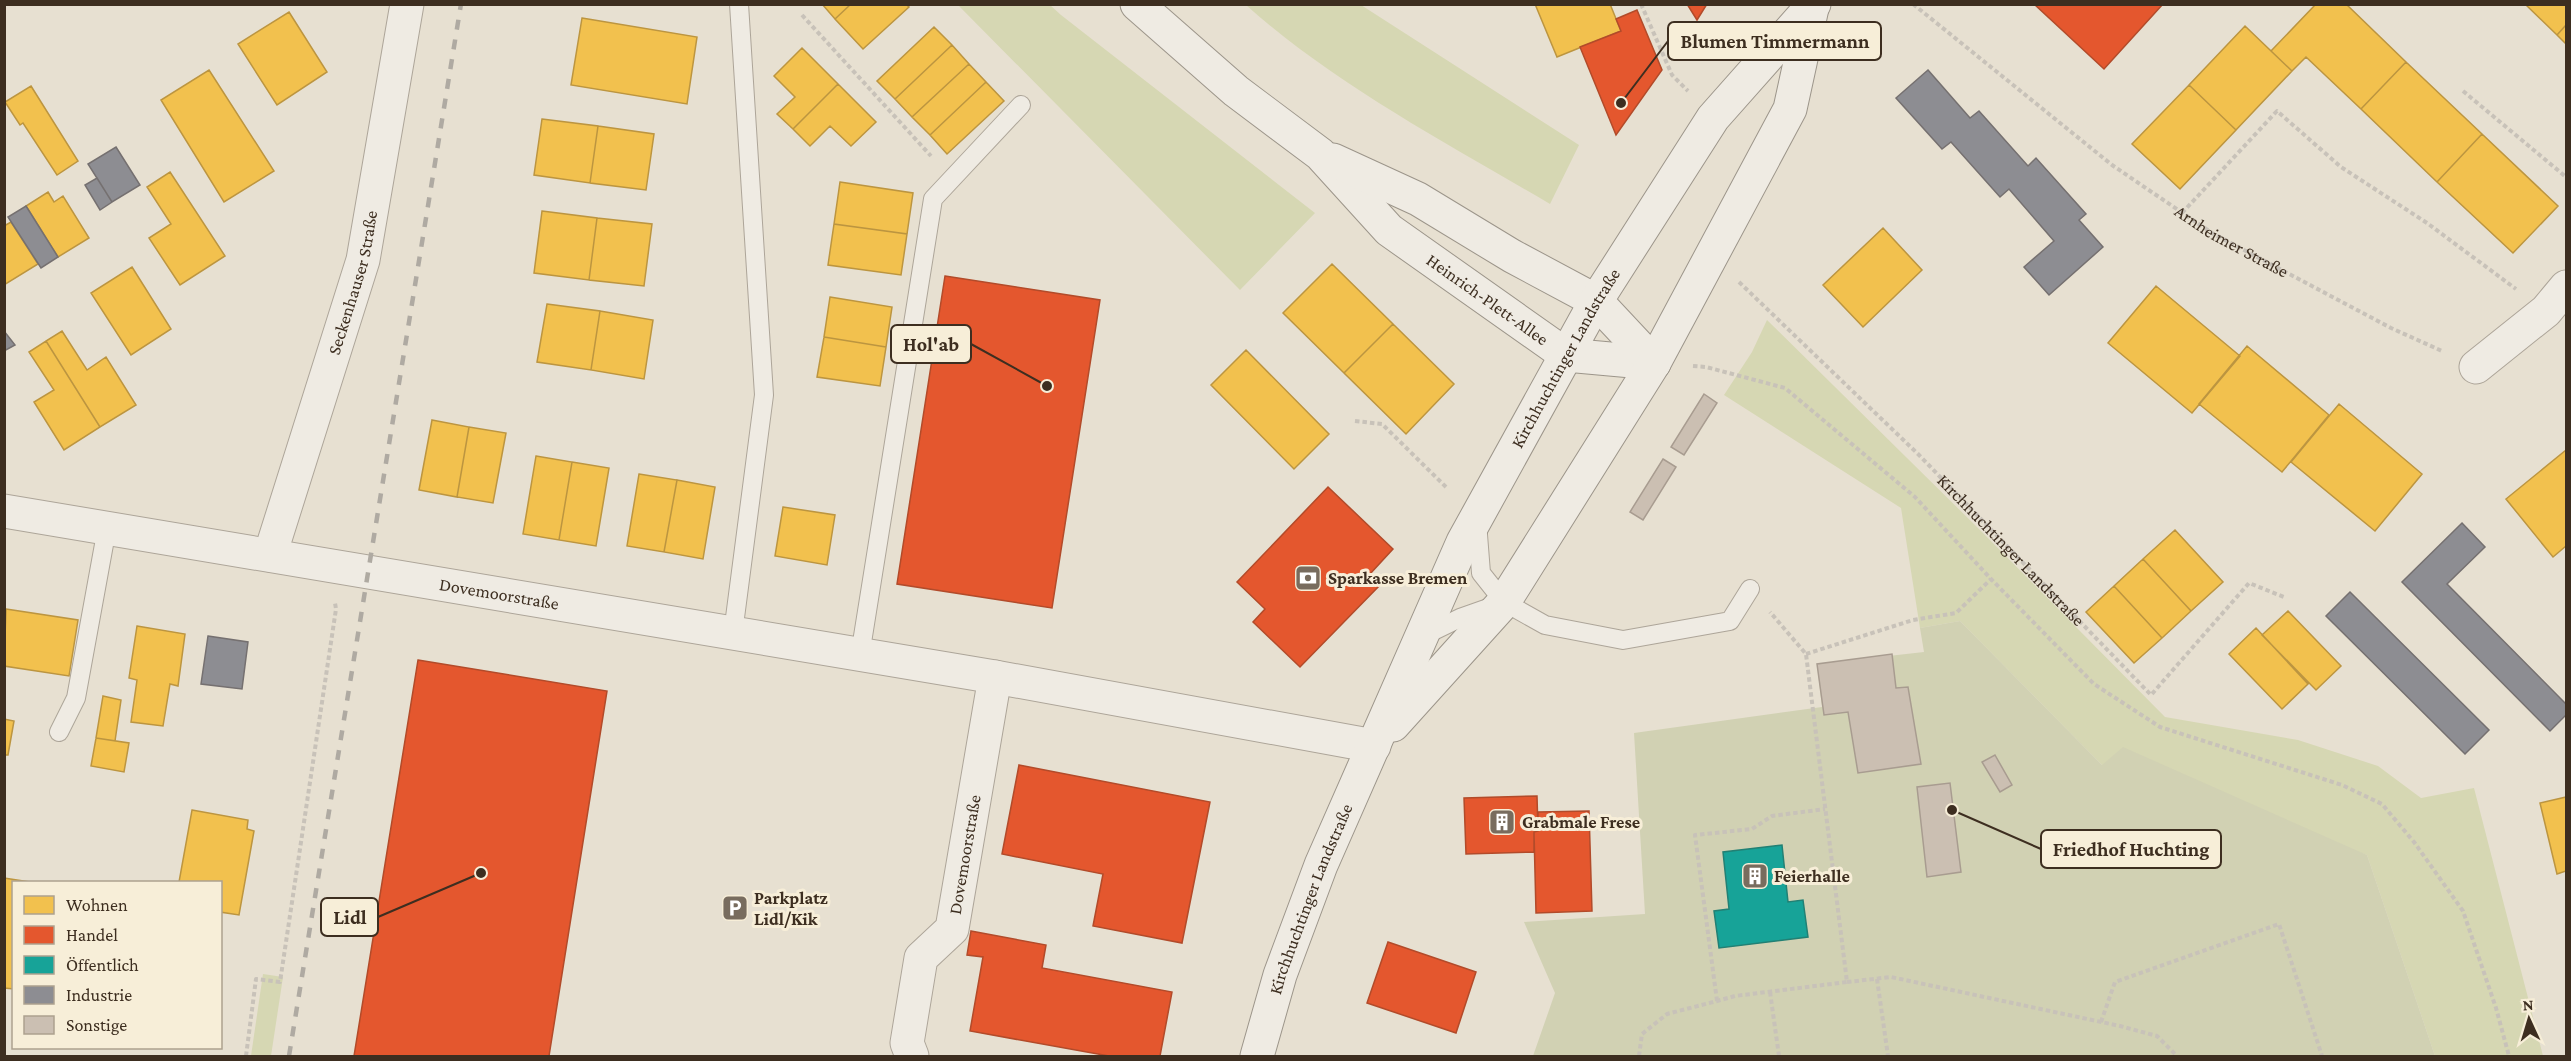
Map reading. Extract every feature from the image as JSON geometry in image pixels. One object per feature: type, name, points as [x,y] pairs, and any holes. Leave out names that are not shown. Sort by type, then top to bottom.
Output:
[{"type":"main road","name":"Seckenhauser Straße","points":[[270,555],[363,260],[407,4]]},
{"type":"main road","name":"Heinrich-Plett-Allee","points":[[1137,4],[1236,91],[1320,154],[1389,231],[1566,355],[1654,363]]},
{"type":"main road","name":"Kirchhuchtinger Landstraße","points":[[1257,1056],[1280,975],[1321,865],[1349,796],[1374,746],[1463,542],[1596,300],[1713,118],[1813,5]]},
{"type":"main road","name":"Kirchhuchtinger Landstraße","points":[[1374,746],[1504,602],[1654,363],[1790,109],[1813,5]]},
{"type":"main road","name":"Heinrich-Plett-Allee","points":[[1320,154],[1418,199],[1512,256],[1596,300],[1654,363]]},
{"type":"main road","points":[[2476,367],[2556,299]]},
{"type":"main road","name":"Dovemoorstraße","points":[[4,511],[994,677],[1374,746]]},
{"type":"main road","name":"Dovemoorstraße","points":[[912,1056],[907,1042],[921,958],[952,929],[994,677]]},
{"type":"lane","points":[[734,633],[764,394],[739,4]]},
{"type":"lane","points":[[860,655],[933,200],[1021,105]]},
{"type":"lane","points":[[1477,517],[1481,573],[1504,602],[1545,625],[1623,639],[1730,621],[1750,589]]},
{"type":"lane","points":[[59,732],[76,698],[107,528]]},
{"type":"lane","points":[[1422,636],[1460,618],[1504,602]]},
{"type":"path","points":[[1641,4],[1672,75],[1713,118]]},
{"type":"path","name":"Arnheimer Straße","points":[[1913,4],[2112,165],[2212,233],[2391,328],[2476,367]]},
{"type":"path","points":[[802,15],[952,179]]},
{"type":"path","points":[[2463,91],[2566,177]]},
{"type":"path","points":[[2182,213],[2277,111],[2342,166],[2427,223],[2556,299]]},
{"type":"path","name":"Kirchhuchtinger Landstraße","points":[[1710,255],[1918,454],[2151,694],[2249,583],[2284,597]]},
{"type":"path","points":[[1654,363],[1706,367],[1785,388],[1915,497],[1991,579],[2094,684],[2160,727],[2342,785],[2382,804],[2414,843],[2463,911],[2496,1008],[2509,1056]]},
{"type":"path","points":[[1355,421],[1382,424],[1477,517]]},
{"type":"path","points":[[246,1056],[256,979],[280,982],[336,609],[327,564]]},
{"type":"path","points":[[1806,654],[1913,620],[1956,614],[1991,579]]},
{"type":"path","points":[[1750,589],[1806,654],[1846,982]]},
{"type":"path","points":[[1717,1001],[1695,835],[1752,829],[1772,816],[1825,809]]},
{"type":"path","points":[[2101,1022],[2115,982],[2279,924],[2322,1056]]},
{"type":"path","points":[[1639,1056],[1642,1034],[1667,1014],[1717,1001],[1770,992],[1892,977],[2157,1036],[2176,1056]]},
{"type":"path","points":[[1877,979],[1888,1056]]},
{"type":"path","points":[[1770,992],[1779,1056]]},
{"type":"green space","points":[[958,5],[1050,5],[1315,213],[1240,290]]},
{"type":"green space","points":[[1246,5],[1361,5],[1579,145],[1550,204],[1354,87],[1280,34]]},
{"type":"green space","points":[[1767,320],[2165,717],[2298,740],[2378,766],[2421,798],[2474,788],[2543,1056],[2435,1056],[2367,855],[2102,765],[1960,621],[1920,628],[1901,508],[1724,395],[1752,352]]},
{"type":"green space","points":[[1960,621],[2102,765],[2123,747],[2367,855],[2435,1056],[1533,1056],[1555,993],[1524,922],[1645,914],[1634,733],[1822,707],[1817,664],[1924,652],[1920,628]]},
{"type":"green space","points":[[263,974],[283,977],[271,1056],[251,1056]]},
{"type":"building: Wohnen","points":[[822,4],[851,4],[835,19]]},
{"type":"building: Wohnen","points":[[851,4],[906,4],[909,7],[863,49],[835,19]]},
{"type":"building: Wohnen","points":[[1535,4],[1610,4],[1621,31],[1557,57]]},
{"type":"building: Wohnen","points":[[2316,4],[2346,4],[2406,62],[2361,109],[2306,57],[2292,71],[2271,51]]},
{"type":"building: Wohnen","points":[[2525,4],[2566,4],[2566,25],[2557,35]]},
{"type":"building: Wohnen","points":[[289,12],[327,72],[277,105],[238,44]]},
{"type":"building: Wohnen","points":[[582,18],[697,37],[687,104],[571,85]]},
{"type":"building: Wohnen","points":[[2566,25],[2566,44],[2557,35]]},
{"type":"building: Wohnen","points":[[2245,26],[2292,71],[2236,130],[2189,85]]},
{"type":"building: Wohnen","points":[[934,27],[952,45],[895,99],[877,81]]},
{"type":"building: Wohnen","points":[[952,45],[969,64],[912,117],[895,99]]},
{"type":"building: Wohnen","points":[[802,48],[838,84],[793,129],[777,114],[795,97],[774,76]]},
{"type":"building: Wohnen","points":[[2406,62],[2482,134],[2437,182],[2361,109]]},
{"type":"building: Wohnen","points":[[969,64],[986,82],[930,135],[912,117]]},
{"type":"building: Wohnen","points":[[209,70],[274,171],[224,202],[161,100]]},
{"type":"building: Wohnen","points":[[986,82],[1004,101],[947,154],[930,135]]},
{"type":"building: Wohnen","points":[[838,84],[876,122],[851,146],[830,126],[810,146],[793,129]]},
{"type":"building: Wohnen","points":[[2189,85],[2236,130],[2180,189],[2132,144]]},
{"type":"building: Wohnen","points":[[31,86],[78,161],[57,175],[23,123],[20,125],[5,102]]},
{"type":"building: Wohnen","points":[[542,119],[598,126],[590,183],[534,175]]},
{"type":"building: Wohnen","points":[[598,126],[654,134],[646,190],[590,183]]},
{"type":"building: Wohnen","points":[[2482,134],[2558,206],[2513,253],[2437,182]]},
{"type":"building: Wohnen","points":[[170,172],[225,256],[180,285],[149,238],[171,224],[147,187]]},
{"type":"building: Wohnen","points":[[840,182],[913,193],[907,234],[834,224]]},
{"type":"building: Wohnen","points":[[48,192],[54,202],[63,196],[89,238],[58,257],[26,206]]},
{"type":"building: Wohnen","points":[[542,211],[597,218],[589,280],[534,273]]},
{"type":"building: Wohnen","points":[[597,218],[652,224],[644,286],[589,280]]},
{"type":"building: Wohnen","points":[[11,222],[38,264],[4,285],[4,226]]},
{"type":"building: Wohnen","points":[[834,224],[907,234],[901,275],[828,265]]},
{"type":"building: Wohnen","points":[[1883,228],[1922,270],[1863,327],[1823,285]]},
{"type":"building: Wohnen","points":[[1332,264],[1393,324],[1344,373],[1283,313]]},
{"type":"building: Wohnen","points":[[132,267],[171,329],[131,355],[91,293]]},
{"type":"building: Wohnen","points":[[2156,286],[2240,356],[2192,413],[2108,343]]},
{"type":"building: Wohnen","points":[[830,297],[892,307],[886,347],[824,337]]},
{"type":"building: Wohnen","points":[[547,304],[600,311],[591,370],[537,362]]},
{"type":"building: Wohnen","points":[[600,311],[653,320],[644,379],[591,370]]},
{"type":"building: Wohnen","points":[[1393,324],[1454,384],[1406,434],[1344,373]]},
{"type":"building: Wohnen","points":[[62,331],[87,370],[106,357],[136,405],[100,427],[46,341]]},
{"type":"building: Wohnen","points":[[824,337],[886,347],[880,386],[817,377]]},
{"type":"building: Wohnen","points":[[46,341],[100,427],[64,450],[34,402],[54,390],[29,352]]},
{"type":"building: Wohnen","points":[[2247,346],[2329,415],[2282,472],[2199,404]]},
{"type":"building: Wohnen","points":[[1246,350],[1329,434],[1294,469],[1211,385]]},
{"type":"building: Wohnen","points":[[2339,404],[2422,474],[2375,531],[2291,462]]},
{"type":"building: Wohnen","points":[[432,420],[469,427],[457,497],[419,490]]},
{"type":"building: Wohnen","points":[[469,427],[506,433],[493,503],[457,497]]},
{"type":"building: Wohnen","points":[[2566,450],[2566,546],[2553,557],[2506,499]]},
{"type":"building: Wohnen","points":[[536,456],[572,462],[559,540],[523,534]]},
{"type":"building: Wohnen","points":[[572,462],[609,468],[596,546],[559,540]]},
{"type":"building: Wohnen","points":[[639,474],[677,480],[664,552],[627,546]]},
{"type":"building: Wohnen","points":[[677,480],[715,487],[703,559],[664,552]]},
{"type":"building: Wohnen","points":[[783,507],[835,515],[827,565],[775,556]]},
{"type":"building: Wohnen","points":[[2175,530],[2223,582],[2191,611],[2143,559]]},
{"type":"building: Wohnen","points":[[2143,559],[2191,611],[2162,638],[2114,586]]},
{"type":"building: Wohnen","points":[[2114,586],[2162,638],[2134,663],[2086,612]]},
{"type":"building: Wohnen","points":[[6,609],[78,620],[69,676],[4,666]]},
{"type":"building: Wohnen","points":[[2288,611],[2341,666],[2316,690],[2262,635]]},
{"type":"building: Wohnen","points":[[137,626],[185,634],[178,686],[170,684],[163,726],[131,722],[137,680],[129,678]]},
{"type":"building: Wohnen","points":[[2256,628],[2308,684],[2282,709],[2229,654]]},
{"type":"building: Wohnen","points":[[103,696],[121,700],[115,741],[96,738]]},
{"type":"building: Wohnen","points":[[4,719],[14,721],[8,755],[4,755]]},
{"type":"building: Wohnen","points":[[96,738],[129,743],[124,772],[91,766]]},
{"type":"building: Wohnen","points":[[2566,797],[2566,871],[2557,874],[2540,803]]},
{"type":"building: Wohnen","points":[[192,810],[248,820],[247,829],[254,831],[239,915],[222,912],[222,881],[179,881]]},
{"type":"building: Wohnen","points":[[4,878],[24,881],[12,881],[12,989],[4,988]]},
{"type":"building: Handel","points":[[1687,4],[1707,4],[1697,20]]},
{"type":"building: Handel","points":[[2034,4],[2163,4],[2104,69]]},
{"type":"building: Handel","points":[[1637,10],[1662,70],[1616,135],[1580,47],[1621,31],[1616,19]]},
{"type":"building: Handel","points":[[945,276],[1100,300],[1052,608],[897,584]]},
{"type":"building: Handel","name":"Sparkasse Bremen","points":[[1328,487],[1393,549],[1370,574],[1381,584],[1300,667],[1253,622],[1265,609],[1237,582]]},
{"type":"building: Handel","points":[[418,660],[607,691],[549,1056],[354,1056]]},
{"type":"building: Handel","points":[[1019,765],[1210,802],[1182,943],[1093,926],[1103,874],[1002,854]]},
{"type":"building: Handel","name":"Grabmale Frese","points":[[1537,796],[1538,831],[1534,832],[1534,852],[1466,854],[1464,798]]},
{"type":"building: Handel","points":[[1589,811],[1592,911],[1536,913],[1534,832],[1538,831],[1538,812]]},
{"type":"building: Handel","points":[[971,931],[1046,945],[1042,968],[1172,992],[1160,1056],[1109,1056],[970,1031],[983,957],[967,955]]},
{"type":"building: Handel","points":[[1388,942],[1476,972],[1456,1033],[1367,1003]]},
{"type":"building: Öffentlich","name":"Feierhalle","points":[[1782,845],[1788,902],[1803,900],[1808,937],[1719,948],[1714,911],[1729,909],[1723,852]]},
{"type":"building: Industrie","points":[[1928,70],[1970,118],[1979,111],[2028,166],[2036,158],[2086,214],[2079,220],[2103,247],[2049,295],[2024,267],[2054,241],[2009,189],[2000,197],[1951,142],[1942,149],[1896,98]]},
{"type":"building: Industrie","points":[[116,147],[140,185],[112,202],[88,164]]},
{"type":"building: Industrie","points":[[97,178],[112,202],[100,210],[85,185]]},
{"type":"building: Industrie","points":[[26,206],[58,257],[41,268],[8,217]]},
{"type":"building: Industrie","points":[[4,331],[15,345],[4,351]]},
{"type":"building: Industrie","points":[[2462,523],[2485,547],[2447,584],[2566,704],[2566,715],[2550,731],[2402,582]]},
{"type":"building: Industrie","points":[[2350,592],[2489,730],[2465,754],[2326,616]]},
{"type":"building: Industrie","points":[[208,636],[248,642],[242,689],[201,684]]},
{"type":"building: Sonstige","points":[[1704,394],[1717,403],[1684,455],[1671,447]]},
{"type":"building: Sonstige","points":[[1663,459],[1676,467],[1643,520],[1630,512]]},
{"type":"building: Sonstige","points":[[1892,654],[1896,688],[1908,687],[1921,764],[1858,773],[1848,712],[1824,715],[1817,664]]},
{"type":"building: Sonstige","points":[[1995,755],[2012,785],[2000,792],[1982,762]]},
{"type":"building: Sonstige","points":[[1950,783],[1961,872],[1927,877],[1917,787]]},
{"type":"railway","points":[[289,1056],[461,4]]},
{"type":"place","name":"Blumen Timmermann","points":[[1621,103]]},
{"type":"place","name":"Hol'ab","points":[[1047,386]]},
{"type":"place","name":"Sparkasse Bremen","points":[[1308,578]]},
{"type":"place","name":"Friedhof Huchting","points":[[1952,810]]},
{"type":"place","name":"Grabmale Frese","points":[[1502,822]]},
{"type":"place","name":"Lidl","points":[[481,873]]},
{"type":"place","name":"Feierhalle","points":[[1755,876]]},
{"type":"place","name":"Parkplatz Lidl/Kik","points":[[735,908]]}]
